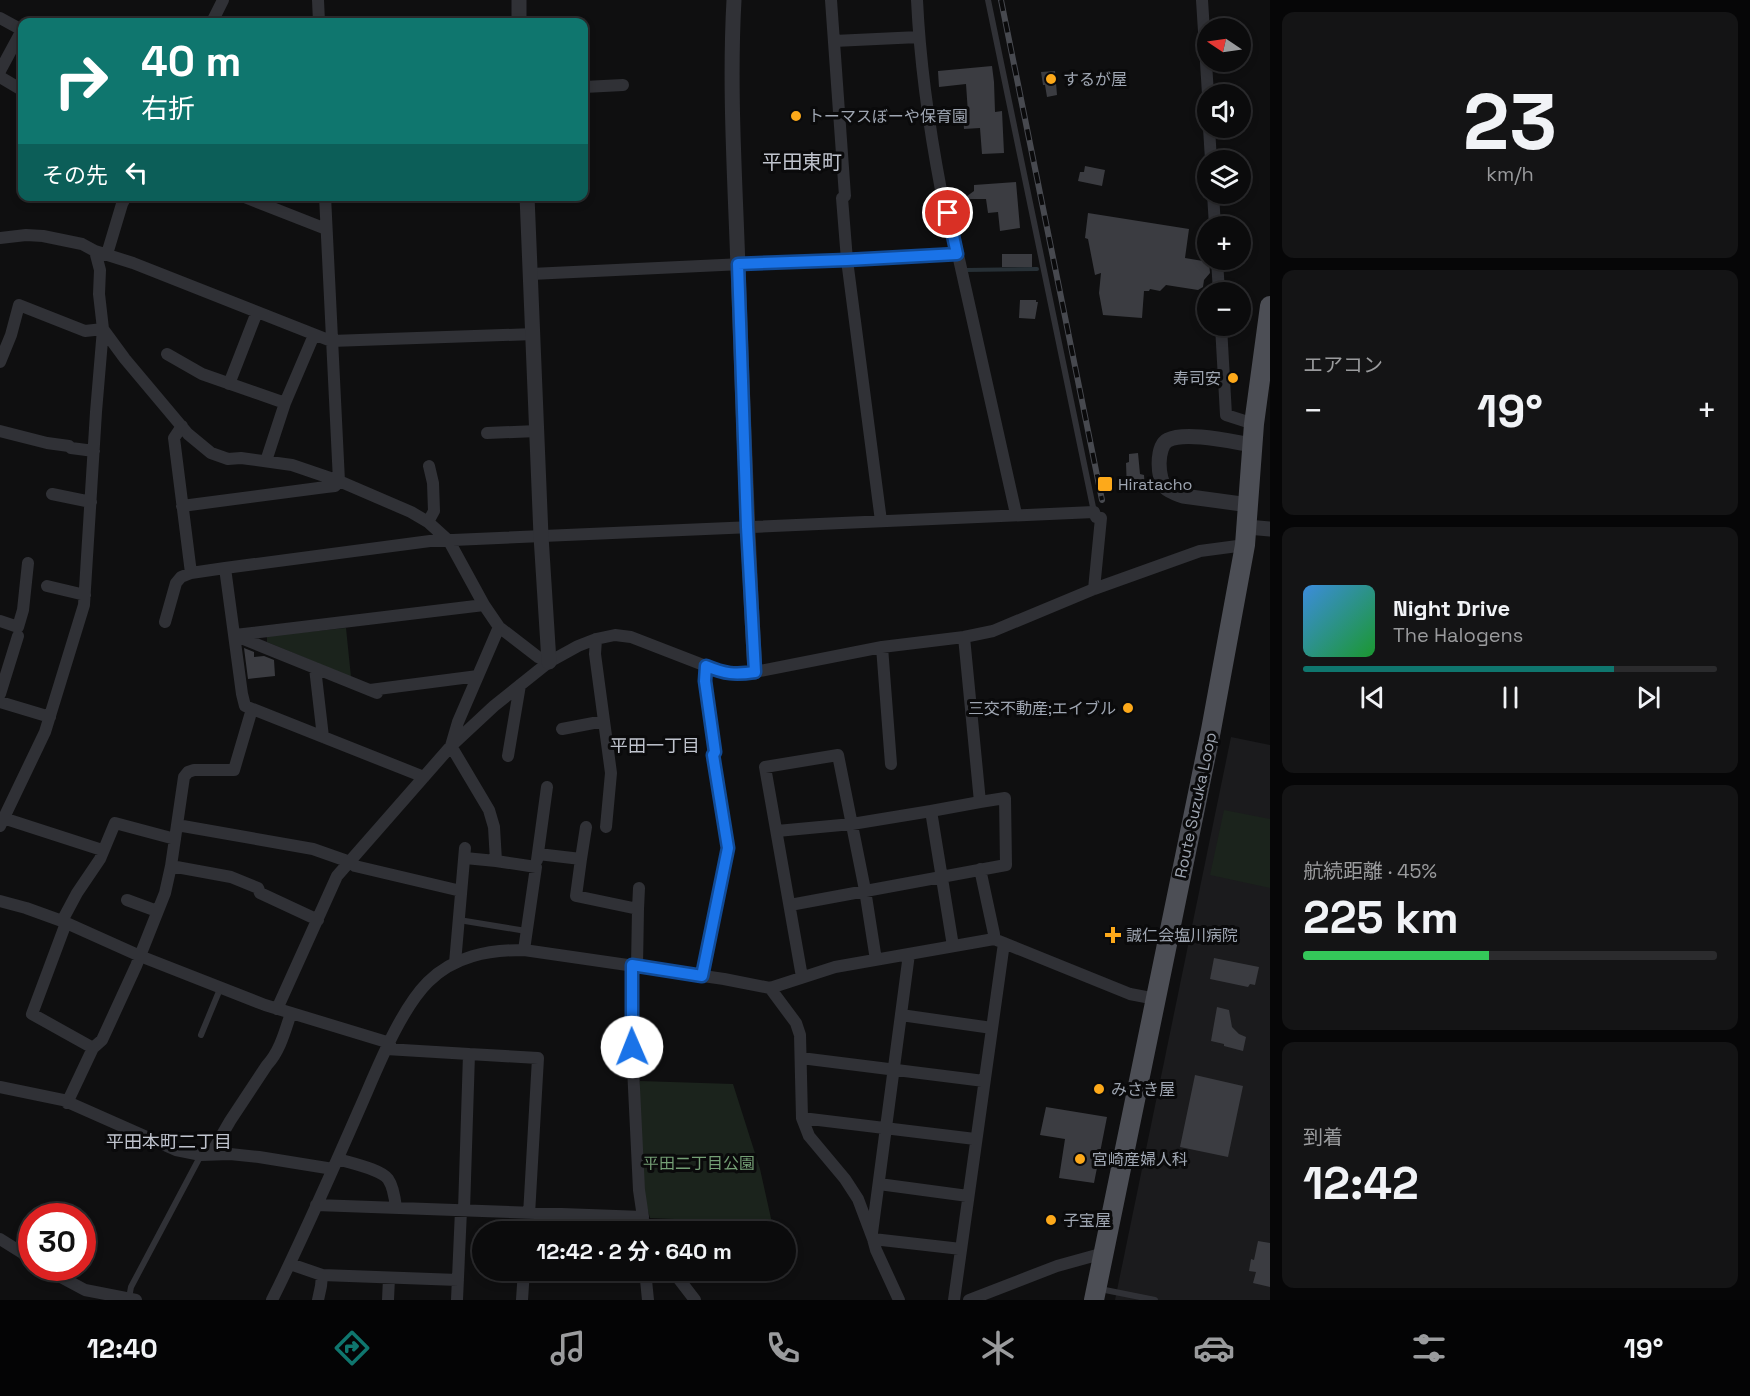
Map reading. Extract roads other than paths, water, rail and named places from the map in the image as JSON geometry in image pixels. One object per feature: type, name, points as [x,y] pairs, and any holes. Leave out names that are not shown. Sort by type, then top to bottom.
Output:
[{"type":"main road","name":"Route Suzuka Loop","points":[[1096,1294],[1211,730],[1246,536],[1254,424],[1270,306]]},
{"type":"street","points":[[318,0],[319,18]]},
{"type":"street","points":[[519,0],[519,18]]},
{"type":"street","points":[[734,0],[731,62],[732,134],[755,672]]},
{"type":"street","points":[[831,0],[845,196],[842,198],[847,260],[881,521]]},
{"type":"street","points":[[917,0],[931,136],[941,190],[944,192],[1016,514]]},
{"type":"street","points":[[1202,0],[1207,84]]},
{"type":"street","points":[[214,18],[221,1]]},
{"type":"street","points":[[0,18],[18,28]]},
{"type":"street","points":[[0,71],[18,37]]},
{"type":"street","points":[[834,41],[919,37]]},
{"type":"street","points":[[0,77],[18,88]]},
{"type":"street","points":[[588,87],[623,85]]},
{"type":"street","points":[[102,850],[2,818],[45,732],[84,605],[103,328],[99,294],[101,253],[124,201]]},
{"type":"street","points":[[255,201],[326,229]]},
{"type":"street","points":[[182,506],[335,486],[339,482],[326,201]]},
{"type":"street","points":[[528,201],[541,536],[549,662]]},
{"type":"street","points":[[0,238],[43,236],[82,244],[332,341],[534,334]]},
{"type":"street","points":[[531,274],[957,254]]},
{"type":"street","points":[[0,362],[11,335],[19,305],[85,331],[103,328]]},
{"type":"street","points":[[229,384],[257,312]]},
{"type":"street","points":[[103,328],[125,359],[182,426],[198,443],[216,456],[292,465],[411,512],[428,522],[449,541],[484,605],[499,627],[538,657],[549,662]]},
{"type":"street","points":[[266,461],[285,403],[314,335]]},
{"type":"street","points":[[1222,336],[1226,415],[1254,424]]},
{"type":"street","points":[[167,354],[202,374],[285,403]]},
{"type":"street","points":[[182,426],[174,438],[191,573]]},
{"type":"street","points":[[0,431],[93,451]]},
{"type":"street","points":[[487,433],[537,431]]},
{"type":"street","points":[[1249,505],[1174,493],[1161,481],[1159,459],[1163,445],[1168,440],[1179,438],[1197,437],[1253,445]]},
{"type":"street","points":[[428,522],[434,512],[433,483],[429,466]]},
{"type":"street","points":[[52,494],[91,502]]},
{"type":"street","points":[[165,622],[176,583],[191,573],[430,541],[1016,514],[1094,512],[1096,517],[1101,518],[1094,589]]},
{"type":"street","points":[[277,1009],[337,876],[451,746],[494,706],[549,662],[578,646],[615,635],[631,637],[724,673],[738,675],[882,647],[964,637],[993,631],[1094,589],[1270,529]]},
{"type":"street","points":[[0,621],[18,627],[23,610],[28,563]]},
{"type":"street","points":[[225,568],[245,706],[424,777]]},
{"type":"street","points":[[47,586],[85,595]]},
{"type":"street","points":[[235,635],[484,605]]},
{"type":"street","points":[[496,861],[494,827],[489,810],[451,746],[458,722],[499,627]]},
{"type":"street","points":[[235,635],[373,691],[478,676]]},
{"type":"street","points":[[0,694],[18,636]]},
{"type":"street","points":[[964,637],[980,802]]},
{"type":"street","points":[[596,639],[595,654],[611,773],[606,827]]},
{"type":"street","points":[[882,647],[891,765]]},
{"type":"street","points":[[702,976],[728,848],[713,755],[715,752],[705,681],[706,666]]},
{"type":"street","points":[[315,668],[323,737]]},
{"type":"street","points":[[508,756],[520,685]]},
{"type":"street","points":[[0,702],[50,717]]},
{"type":"street","points":[[67,1103],[93,1048],[102,1040],[140,956],[165,893],[184,777],[188,772],[194,770],[234,770],[252,709]]},
{"type":"street","points":[[562,729],[604,721]]},
{"type":"street","points":[[802,977],[765,767],[838,755],[876,960]]},
{"type":"street","points":[[524,950],[547,787]]},
{"type":"street","points":[[777,831],[852,824],[1005,798],[1006,865],[790,905]]},
{"type":"street","points":[[931,811],[953,946]]},
{"type":"street","points":[[93,1048],[32,1014],[64,922],[77,893],[100,859],[115,823],[175,838]]},
{"type":"street","points":[[177,825],[313,849],[350,862],[355,866],[461,891]]},
{"type":"street","points":[[586,827],[576,896],[638,909]]},
{"type":"street","points":[[455,963],[465,853],[496,861],[536,867]]},
{"type":"street","points":[[538,854],[581,859]]},
{"type":"street","points":[[171,866],[231,877],[258,888],[260,893],[318,920]]},
{"type":"street","points":[[954,1300],[992,1028],[999,941],[994,934],[980,869]]},
{"type":"street","points":[[639,888],[631,1028],[639,1190],[643,1221]]},
{"type":"street","points":[[128,900],[157,911]]},
{"type":"street","points":[[0,901],[64,922],[220,989],[388,1046],[538,1058],[529,1221]]},
{"type":"street","points":[[272,1300],[388,1046],[418,993],[435,976],[455,963],[476,955],[500,950],[524,950],[770,988],[835,967],[953,946],[999,941],[1130,994],[1156,999]]},
{"type":"street","points":[[873,1237],[909,954]]},
{"type":"street","points":[[770,988],[796,1023],[800,1035],[802,1118],[809,1136],[845,1179],[858,1199],[876,1250],[899,1300]]},
{"type":"street","points":[[206,1155],[274,1058],[284,1037],[291,1013]]},
{"type":"street","points":[[901,1016],[992,1028]]},
{"type":"street","points":[[457,1300],[470,1054]]},
{"type":"street","points":[[801,1058],[984,1081]]},
{"type":"street","points":[[0,1087],[29,1092],[67,1103],[176,1150],[206,1155],[335,1164],[376,1172],[388,1179],[395,1197],[396,1208]]},
{"type":"street","points":[[802,1118],[975,1139]]},
{"type":"street","points":[[879,1184],[968,1196]]},
{"type":"street","points":[[316,1205],[643,1217]]},
{"type":"street","points":[[643,1217],[645,1221]]},
{"type":"street","points":[[873,1237],[961,1249]]},
{"type":"street","points":[[0,1239],[18,1250]]},
{"type":"street","points":[[969,1300],[1057,1266],[1104,1253]]},
{"type":"street","points":[[290,1264],[322,1275],[458,1280]]},
{"type":"street","points":[[318,1300],[322,1275]]},
{"type":"street","points":[[388,1300],[389,1278]]},
{"type":"street","points":[[68,1281],[85,1290],[131,1296]]},
{"type":"street","points":[[522,1300],[523,1281]]},
{"type":"street","points":[[646,1281],[648,1300]]},
{"type":"street","points":[[680,1281],[695,1300]]},
{"type":"lane","points":[[988,0],[1094,512]]},
{"type":"lane","points":[[459,920],[526,931]]},
{"type":"lane","points":[[201,1035],[220,989]]},
{"type":"lane","points":[[131,1296],[200,1159],[206,1155]]},
{"type":"lane","points":[[1096,1294],[1155,1300]]},
{"type":"waterway","points":[[966,270],[1037,269]]},
{"type":"railway","points":[[1001,0],[1102,500]]},
{"type":"place","name":"するが屋","points":[[1051,79]]},
{"type":"place","name":"トーマスぼーや保育園","points":[[796,116]]},
{"type":"place","name":"寿司安","points":[[1233,378]]},
{"type":"place","name":"Hiratacho","points":[[1105,484]]},
{"type":"place","name":"三交不動産;エイブル","points":[[1128,708]]},
{"type":"place","name":"誠仁会塩川病院","points":[[1113,935]]},
{"type":"place","name":"みさき屋","points":[[1099,1089]]},
{"type":"place","name":"宮崎産婦人科","points":[[1080,1159]]},
{"type":"place","name":"子宝屋","points":[[1051,1220]]},
{"type":"district","name":"平田東町","points":[[802,162]]},
{"type":"district","name":"平田一丁目","points":[[655,746]]},
{"type":"district","name":"平田本町二丁目","points":[[169,1142]]},
{"type":"park label","name":"平田二丁目公園","points":[[699,1163]]}]
